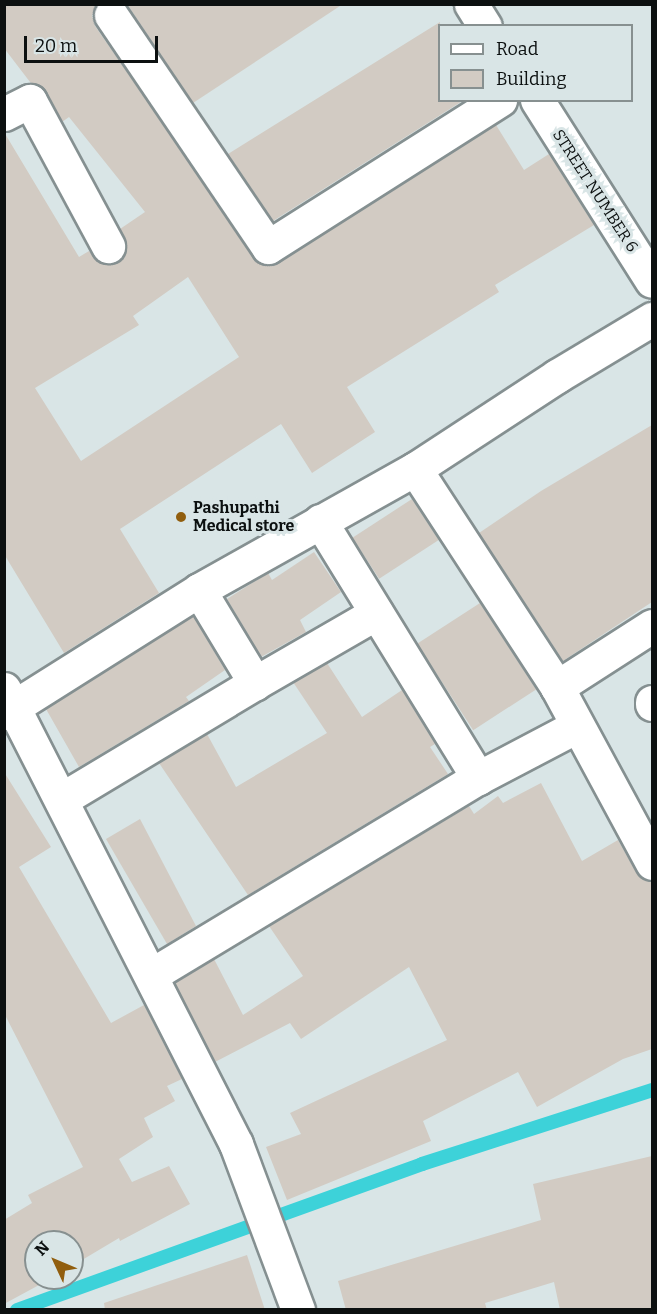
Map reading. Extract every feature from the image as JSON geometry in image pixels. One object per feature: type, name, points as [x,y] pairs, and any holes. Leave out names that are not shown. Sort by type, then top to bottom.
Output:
[{"type":"street","points":[[471,4],[484,24]]},
{"type":"street","points":[[111,15],[268,247],[497,102]]},
{"type":"street","points":[[4,114],[30,101],[108,246]]},
{"type":"street","name":"STREET NUMBER 6","points":[[538,102],[652,281]]},
{"type":"street","points":[[298,1310],[236,1144],[62,800],[7,703],[320,521],[415,469],[557,376],[652,319]]},
{"type":"street","points":[[415,469],[557,687],[652,863]]},
{"type":"street","points":[[320,521],[478,778]]},
{"type":"street","points":[[200,590],[255,683]]},
{"type":"street","points":[[62,800],[376,613]]},
{"type":"street","points":[[557,687],[652,626]]},
{"type":"street","points":[[151,975],[478,778],[577,726]]},
{"type":"building","points":[[4,4],[96,4],[92,16],[95,26],[260,264],[278,263],[496,125],[524,170],[549,154],[594,225],[495,285],[499,292],[347,387],[375,432],[312,473],[281,424],[120,529],[159,593],[64,653],[4,554],[4,132],[79,257],[89,251],[99,262],[117,262],[127,247],[120,229],[145,212],[69,117],[62,122],[46,92],[30,82],[4,48]],"holes":[[[188,277],[239,357],[81,461],[35,388],[139,325],[133,316]]]},
{"type":"building","points":[[127,4],[343,4],[193,103]]},
{"type":"building","points":[[440,22],[438,24],[438,102],[461,102],[273,221],[228,154]]},
{"type":"building","points":[[652,425],[652,602],[563,661],[479,533],[541,491]]},
{"type":"building","points":[[412,499],[439,540],[379,579],[352,538]]},
{"type":"building","points":[[314,552],[341,592],[300,620],[306,632],[261,657],[227,599],[268,573],[272,580]]},
{"type":"building","points":[[480,603],[536,689],[473,730],[417,644]]},
{"type":"building","points":[[193,616],[225,670],[186,697],[189,701],[79,767],[46,709]]},
{"type":"building","points":[[327,663],[362,717],[402,690],[435,744],[430,747],[448,774],[248,895],[159,763],[207,734],[236,787],[327,733],[293,682]]},
{"type":"building","points":[[4,772],[51,847],[19,867],[111,1023],[144,1005],[182,1079],[167,1086],[175,1101],[144,1118],[153,1137],[119,1159],[132,1182],[169,1166],[190,1204],[120,1241],[119,1238],[84,1259],[84,1230],[24,1230],[24,1290],[30,1290],[4,1304],[4,1220],[32,1203],[28,1195],[83,1167],[4,1013]]},
{"type":"building","points":[[541,783],[582,861],[618,840],[636,872],[652,882],[652,1049],[623,1059],[537,1107],[518,1072],[423,1121],[431,1141],[287,1200],[266,1147],[301,1134],[290,1113],[447,1040],[409,967],[301,1039],[290,1023],[215,1062],[175,983],[214,959],[243,1015],[303,976],[269,926],[469,806],[474,814],[498,796],[503,803]]},
{"type":"building","points":[[140,819],[196,926],[167,944],[106,839]]},
{"type":"building","points":[[652,1156],[652,1310],[560,1310],[554,1282],[485,1303],[487,1310],[346,1310],[338,1281],[541,1220],[533,1184]]},
{"type":"building","points":[[247,1255],[265,1310],[105,1310],[104,1303]]},
{"type":"waterway","points":[[17,1310],[422,1164],[652,1090]]},
{"type":"place","name":"Pashupathi Medical store","points":[[181,517]]}]
